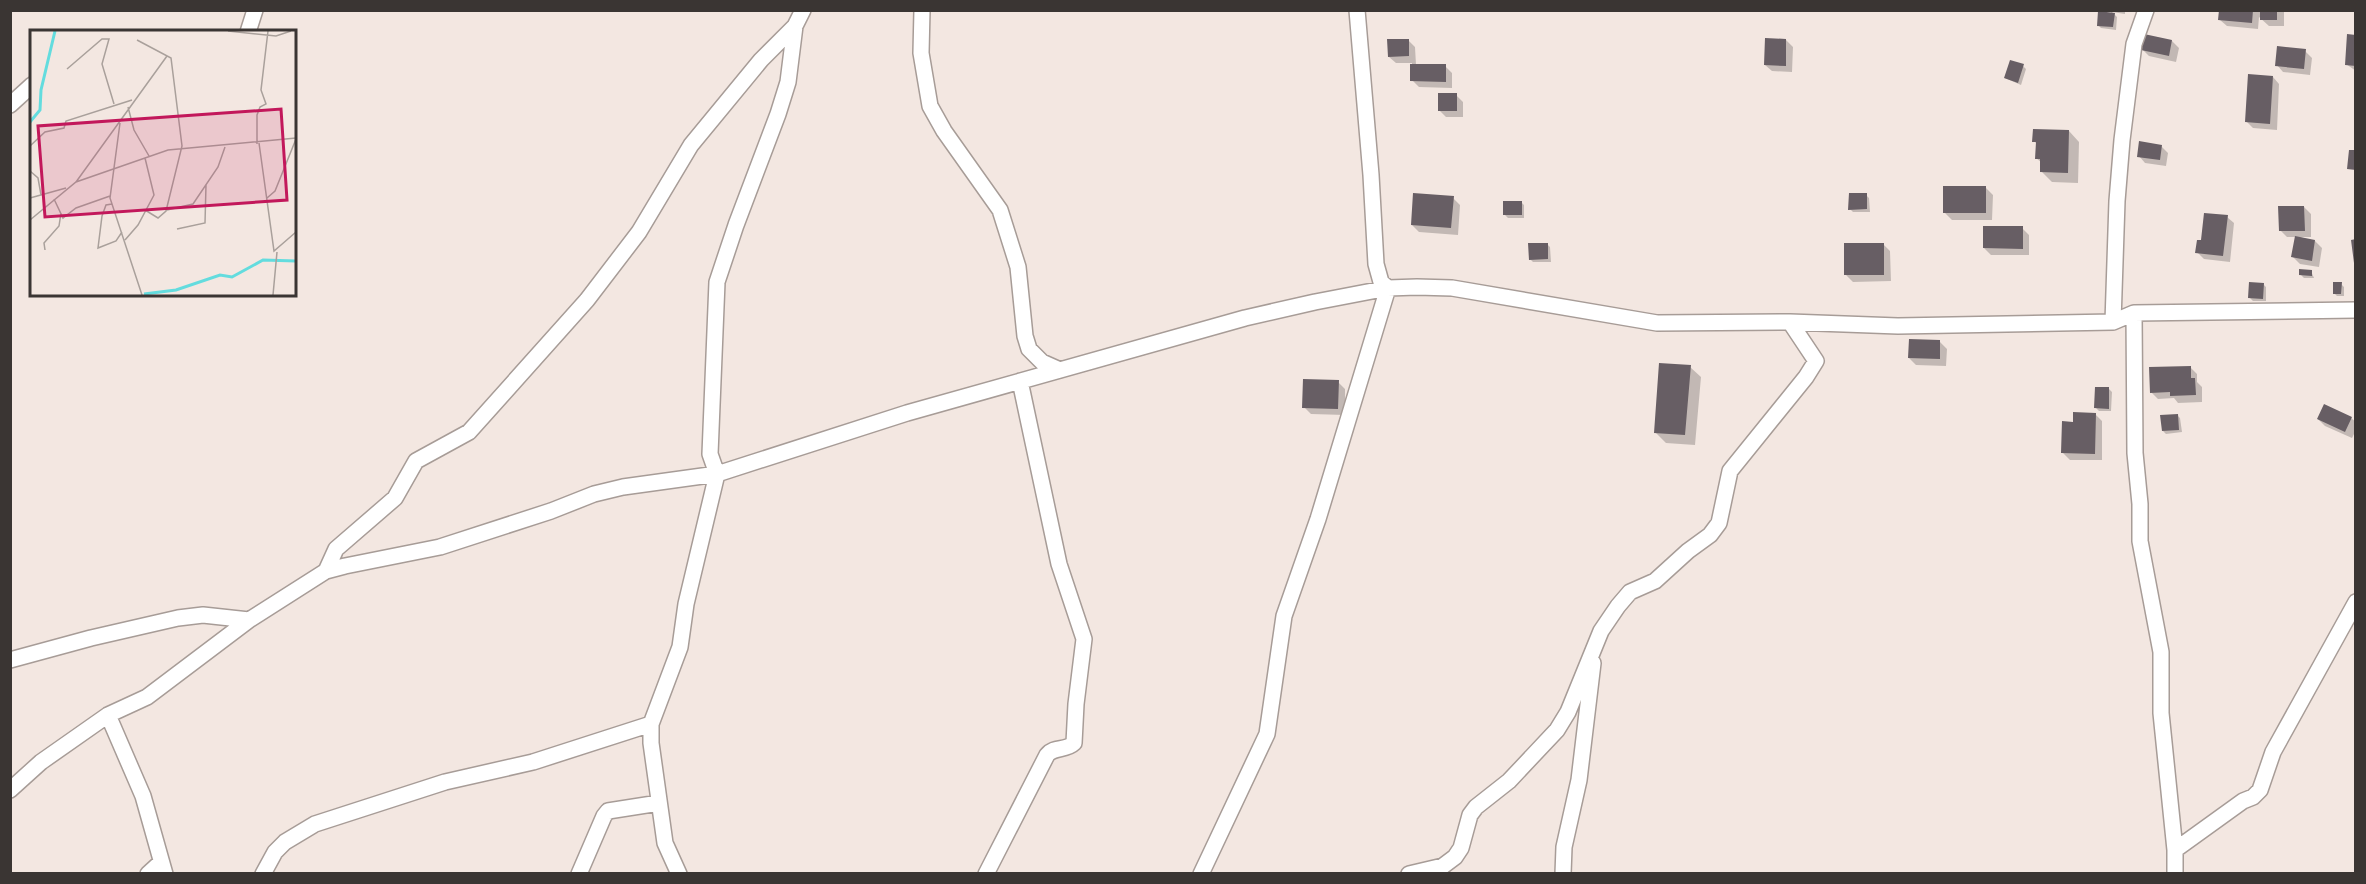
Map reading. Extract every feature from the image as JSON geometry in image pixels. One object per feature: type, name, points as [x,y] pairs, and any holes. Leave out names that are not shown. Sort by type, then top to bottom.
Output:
[{"type":"street","points":[[249,30],[255,10]]},
{"type":"street","points":[[326,571],[336,549],[395,498],[416,461],[468,432],[587,300],[639,232],[691,145],[761,60],[795,26],[803,10]]},
{"type":"street","points":[[921,10],[921,53],[930,106],[944,131],[1000,210],[1018,267],[1025,336],[1029,349],[1042,362],[1060,370]]},
{"type":"street","points":[[1358,10],[1376,264],[1381,282],[1388,288]]},
{"type":"street","points":[[2113,322],[2117,201],[2122,140],[2134,44],[2146,10]]},
{"type":"street","points":[[679,873],[665,843],[651,742],[651,724],[680,647],[687,604],[717,474],[710,454],[717,282],[735,225],[788,82],[795,26]]},
{"type":"street","points":[[10,105],[30,87]]},
{"type":"street","points":[[1201,873],[1267,734],[1284,616],[1318,519],[1388,288]]},
{"type":"street","points":[[10,790],[41,762],[108,715],[147,697],[249,620],[326,571],[440,547],[551,511],[594,494],[623,487],[717,474],[908,413],[1245,318],[1388,288],[1452,288],[1657,323],[1790,322],[1898,326],[2113,322],[2134,313],[2355,310]]},
{"type":"street","points":[[2134,313],[2135,453],[2140,504],[2140,542],[2161,652],[2161,713],[2175,850],[2175,873]]},
{"type":"street","points":[[1409,873],[1443,866],[1455,858],[1461,848],[1470,815],[1476,807],[1509,781],[1557,730],[1568,712],[1601,631],[1630,592],[1655,581],[1688,550],[1710,535],[1719,524],[1730,471],[1806,377],[1816,361],[1790,322]]},
{"type":"street","points":[[986,873],[1047,755],[1055,749],[1067,748],[1074,743],[1084,639],[1059,564],[1020,381]]},
{"type":"street","points":[[2175,850],[2260,790],[2273,752],[2355,602]]},
{"type":"street","points":[[10,660],[178,618],[203,615],[249,620]]},
{"type":"street","points":[[1563,873],[1564,847],[1579,780],[1596,642]]},
{"type":"street","points":[[108,715],[143,796],[163,868],[148,873]]},
{"type":"street","points":[[263,873],[275,852],[285,842],[315,824],[445,782],[533,762],[651,724]]},
{"type":"street","points":[[579,873],[608,811],[659,803]]},
{"type":"building","points":[[2219,10],[2253,10],[2252,23],[2218,20]]},
{"type":"building","points":[[2260,10],[2277,10],[2277,20],[2260,20]]},
{"type":"building","points":[[2098,11],[2115,13],[2113,27],[2097,26]]},
{"type":"building","points":[[2144,34],[2172,40],[2169,56],[2141,50]]},
{"type":"building","points":[[2347,34],[2356,35],[2356,66],[2345,65]]},
{"type":"building","points":[[1765,38],[1786,39],[1786,66],[1764,65]]},
{"type":"building","points":[[1387,39],[1409,39],[1409,56],[1388,57]]},
{"type":"building","points":[[2277,46],[2306,49],[2304,69],[2275,66]]},
{"type":"building","points":[[2010,60],[2024,64],[2018,83],[2004,78]]},
{"type":"building","points":[[1410,64],[1446,64],[1446,82],[1410,81]]},
{"type":"building","points":[[2248,74],[2273,76],[2270,124],[2245,122]]},
{"type":"building","points":[[1438,93],[1457,93],[1457,111],[1438,111]]},
{"type":"building","points":[[2033,129],[2069,130],[2068,173],[2040,172],[2040,159],[2035,159],[2036,142],[2032,142]]},
{"type":"building","points":[[2139,141],[2162,145],[2160,160],[2137,157]]},
{"type":"building","points":[[2349,150],[2356,150],[2356,170],[2347,169]]},
{"type":"building","points":[[1943,186],[1986,186],[1986,213],[1943,213]]},
{"type":"building","points":[[1413,193],[1454,196],[1451,228],[1411,225]]},
{"type":"building","points":[[1849,193],[1867,193],[1867,209],[1848,210]]},
{"type":"building","points":[[1503,201],[1522,201],[1522,215],[1503,215]]},
{"type":"building","points":[[2278,206],[2304,206],[2305,231],[2279,231]]},
{"type":"building","points":[[2204,213],[2228,215],[2223,256],[2195,253],[2197,240],[2201,240]]},
{"type":"building","points":[[1983,226],[2023,226],[2023,249],[1983,248]]},
{"type":"building","points":[[2295,236],[2315,240],[2312,261],[2291,257]]},
{"type":"building","points":[[2356,239],[2356,263],[2354,263],[2351,240]]},
{"type":"building","points":[[1528,243],[1548,243],[1548,259],[1529,260]]},
{"type":"building","points":[[1844,243],[1884,243],[1884,275],[1844,275]]},
{"type":"building","points":[[2299,269],[2312,270],[2312,276],[2299,275]]},
{"type":"building","points":[[2249,282],[2264,283],[2263,299],[2248,298]]},
{"type":"building","points":[[2333,282],[2342,282],[2341,294],[2333,294]]},
{"type":"building","points":[[1909,339],[1940,340],[1940,359],[1908,358]]},
{"type":"building","points":[[1659,363],[1691,365],[1685,435],[1654,433]]},
{"type":"building","points":[[2191,366],[2191,378],[2195,378],[2196,395],[2170,396],[2170,392],[2150,393],[2149,367]]},
{"type":"building","points":[[1303,379],[1339,380],[1338,409],[1302,408]]},
{"type":"building","points":[[2095,387],[2109,387],[2109,409],[2094,408]]},
{"type":"building","points":[[2324,404],[2352,417],[2345,432],[2317,419]]},
{"type":"building","points":[[2073,412],[2096,413],[2095,454],[2061,453],[2062,421],[2073,422]]},
{"type":"building","points":[[2178,414],[2179,430],[2162,431],[2160,415]]}]
